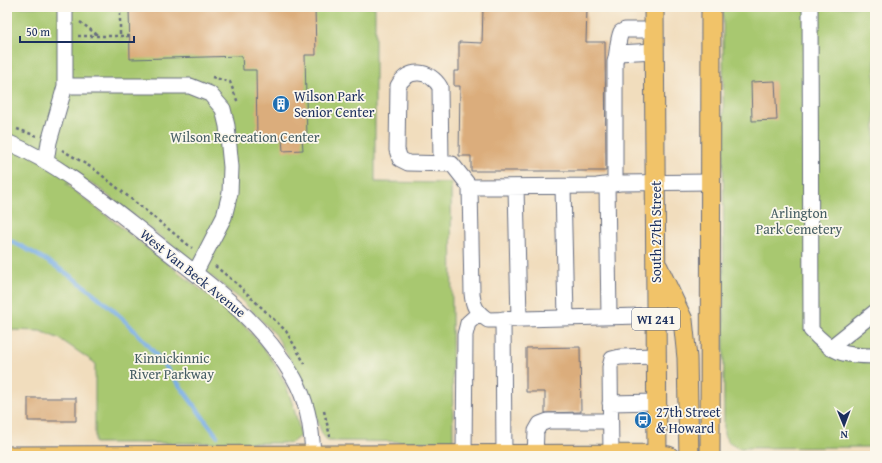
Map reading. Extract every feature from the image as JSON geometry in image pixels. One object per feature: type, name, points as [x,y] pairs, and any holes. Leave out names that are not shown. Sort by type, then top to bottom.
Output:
[{"type":"main road","name":"South 27th Street","points":[[654,7],[657,402],[661,456]]},
{"type":"main road","points":[[710,456],[711,7]]},
{"type":"main road","points":[[656,262],[683,320],[687,358],[689,456]]},
{"type":"main road","points":[[7,456],[661,456]]},
{"type":"street","points":[[46,162],[49,142],[65,86],[65,7]]},
{"type":"street","points":[[810,7],[811,330],[824,344],[840,353],[875,356]]},
{"type":"street","points":[[609,316],[615,62],[621,32],[625,30],[654,30]]},
{"type":"street","points":[[618,53],[655,51]]},
{"type":"street","points":[[441,163],[440,87],[435,78],[425,73],[411,74],[402,78],[398,86],[397,150],[400,159],[408,163],[452,164],[470,187],[472,293],[473,305],[478,314],[488,320],[680,315]]},
{"type":"street","points":[[65,86],[190,86],[210,94],[223,109],[228,126],[231,167],[230,193],[224,217],[195,273]]},
{"type":"street","name":"West Van Beck Avenue","points":[[7,142],[46,162],[92,192],[233,303],[256,325],[275,348],[294,379],[309,414],[313,455]]},
{"type":"street","points":[[470,187],[711,182]]},
{"type":"street","points":[[563,186],[566,317]]},
{"type":"street","points":[[516,187],[519,319]]},
{"type":"street","points":[[830,348],[875,312]]},
{"type":"street","points":[[464,456],[465,335],[468,323],[478,314]]},
{"type":"street","points":[[503,319],[504,455]]},
{"type":"street","points":[[611,455],[610,367],[612,360],[620,357],[657,356]]},
{"type":"street","points":[[610,403],[657,402]]},
{"type":"street","points":[[535,455],[536,431],[540,424],[548,421],[610,421]]},
{"type":"path","points":[[120,7],[120,36]]},
{"type":"path","points":[[76,24],[76,19],[99,36]]},
{"type":"path","points":[[76,30],[76,44]]},
{"type":"path","points":[[76,36],[130,36]]},
{"type":"path","points":[[210,77],[230,82],[238,104]]},
{"type":"green space","name":"Wilson Recreation Center","points":[[7,7],[375,7],[375,182],[451,183],[453,442],[328,441],[322,434],[307,389],[276,335],[239,298],[92,183],[66,184],[238,319],[261,345],[278,369],[289,395],[300,436],[291,443],[95,443],[95,363],[60,339],[40,331],[10,330],[7,320]]},
{"type":"green space","name":"Arlington Park Cemetery","points":[[723,7],[875,7],[875,447],[738,448],[729,443],[724,435]]},
{"type":"building","name":"Wilson Park Senior Center","points":[[129,7],[315,7],[316,55],[305,55],[307,138],[302,138],[303,150],[283,151],[282,138],[257,138],[256,70],[243,70],[242,56],[130,59]]},
{"type":"building","points":[[483,8],[587,8],[586,42],[605,42],[606,171],[471,171],[471,156],[459,156],[460,86],[454,86],[454,71],[459,71],[459,42],[482,43]]},
{"type":"building","points":[[775,81],[777,120],[752,121],[751,82]]},
{"type":"building","points":[[580,347],[581,412],[545,413],[545,392],[526,392],[526,348]]},
{"type":"building","points":[[28,398],[76,398],[76,421],[28,421]]},
{"type":"waterway","points":[[7,239],[69,275],[88,289],[125,321],[157,356],[217,436]]},
{"type":"place","name":"Wilson Park Senior Center","points":[[281,104]]},
{"type":"place","name":"27th Street & Howard","points":[[643,420]]},
{"type":"park label","name":"Kinnickinnic River Parkway","points":[[172,366]]}]
